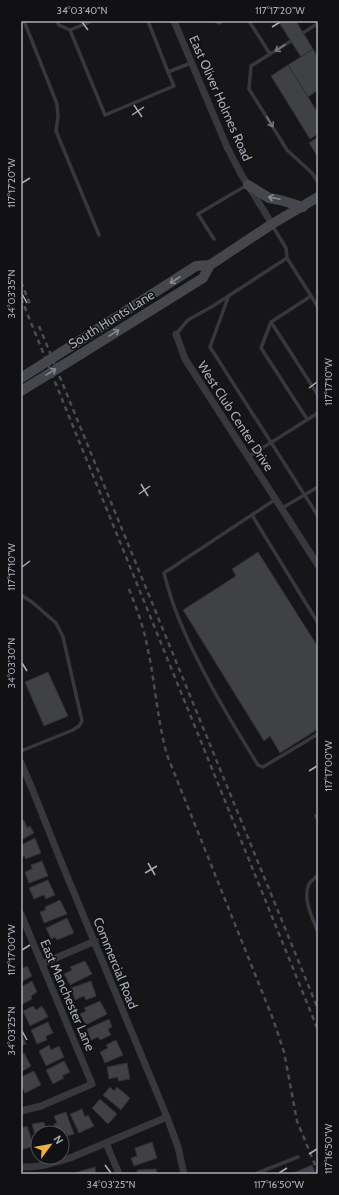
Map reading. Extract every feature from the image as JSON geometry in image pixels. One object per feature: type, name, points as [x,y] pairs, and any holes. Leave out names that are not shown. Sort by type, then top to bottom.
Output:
[{"type":"main road","points":[[248,185],[269,198],[303,207]]},
{"type":"main road","name":"South Hunts Lane","points":[[21,391],[203,278],[210,265],[272,224],[318,197]]},
{"type":"main road","name":"South Hunts Lane","points":[[21,378],[196,266],[210,265]]},
{"type":"street","name":"East Oliver Holmes Road","points":[[174,21],[227,146],[248,185],[272,224]]},
{"type":"street","name":"West Club Center Drive","points":[[176,334],[185,359],[318,565]]},
{"type":"street","name":"Commercial Road","points":[[21,763],[167,1117],[178,1147],[184,1174]]},
{"type":"street","name":"East Manchester Lane","points":[[21,914],[92,1084],[41,1106],[21,1111]]},
{"type":"street","points":[[42,964],[95,942]]},
{"type":"street","points":[[21,1167],[31,1168],[54,1163],[167,1117]]},
{"type":"street","points":[[106,1143],[119,1174]]},
{"type":"lane","points":[[24,21],[57,104],[58,117],[56,131],[99,235]]},
{"type":"lane","points":[[57,21],[59,25],[70,30],[105,115],[174,86],[148,21]]},
{"type":"lane","points":[[70,30],[92,21]]},
{"type":"lane","points":[[216,21],[219,23],[222,21]]},
{"type":"lane","points":[[249,21],[270,54]]},
{"type":"lane","points":[[303,33],[317,24]]},
{"type":"lane","points":[[291,41],[251,66],[250,88],[287,150],[312,173],[318,182]]},
{"type":"lane","points":[[168,72],[191,63]]},
{"type":"lane","points":[[312,173],[318,173]]},
{"type":"lane","points":[[214,239],[198,214],[248,185]]},
{"type":"lane","points":[[272,224],[286,248],[287,258],[318,308]]},
{"type":"lane","points":[[176,334],[188,320],[229,296],[287,258]]},
{"type":"lane","points":[[229,296],[210,347],[318,516]]},
{"type":"lane","points":[[307,420],[261,348],[271,322],[311,296]]},
{"type":"lane","points":[[271,322],[318,395]]},
{"type":"lane","points":[[248,457],[318,413]]},
{"type":"lane","points":[[282,508],[318,486]]},
{"type":"lane","points":[[276,499],[164,573],[169,595],[196,659],[240,737],[258,765],[264,767],[318,734]]},
{"type":"lane","points":[[252,515],[318,623]]},
{"type":"lane","points":[[21,595],[32,602],[56,623],[63,637],[82,721],[79,726],[73,730],[21,751]]},
{"type":"lane","points":[[318,815],[316,816],[318,820]]},
{"type":"lane","points":[[318,875],[309,884],[307,891],[308,906],[318,932]]},
{"type":"lane","points":[[255,1174],[298,1157]]},
{"type":"building","points":[[278,21],[296,21],[313,49],[301,57]]},
{"type":"building","points":[[313,49],[318,57],[318,90],[308,97],[288,65]]},
{"type":"building","points":[[288,65],[318,113],[318,134],[310,139],[271,76]]},
{"type":"building","points":[[318,137],[318,157],[309,143]]},
{"type":"building","points":[[258,552],[318,647],[318,713],[316,714],[318,717],[318,729],[280,753],[270,736],[264,741],[183,610],[236,576],[232,569]]},
{"type":"building","points":[[48,672],[68,716],[44,726],[25,682]]},
{"type":"building","points":[[24,820],[27,828],[30,826],[34,833],[21,840],[21,822]]},
{"type":"building","points":[[35,838],[41,853],[26,859],[24,856],[21,858],[21,845]]},
{"type":"building","points":[[42,861],[48,876],[29,883],[25,872],[32,869],[31,865]]},
{"type":"building","points":[[48,880],[55,895],[46,899],[44,895],[34,899],[29,888]]},
{"type":"building","points":[[60,900],[67,914],[44,923],[40,912],[46,910],[45,907]]},
{"type":"building","points":[[67,918],[74,933],[57,940],[55,937],[51,939],[46,928]]},
{"type":"building","points":[[85,961],[92,974],[70,985],[64,974],[72,970],[70,967]]},
{"type":"building","points":[[27,966],[32,976],[21,982],[21,969]]},
{"type":"building","points":[[32,981],[37,992],[31,996],[32,999],[21,1005],[21,987]]},
{"type":"building","points":[[91,981],[96,996],[86,1000],[84,996],[75,1000],[71,988]]},
{"type":"building","points":[[100,1001],[107,1014],[86,1025],[80,1014],[86,1011],[84,1008]]},
{"type":"building","points":[[33,1006],[36,1010],[42,1006],[48,1017],[30,1026],[23,1011]]},
{"type":"building","points":[[109,1019],[112,1027],[108,1029],[111,1035],[100,1040],[98,1037],[91,1040],[87,1029]]},
{"type":"building","points":[[48,1022],[53,1033],[46,1036],[47,1040],[37,1044],[31,1030]]},
{"type":"building","points":[[21,1033],[26,1044],[21,1046]]},
{"type":"building","points":[[116,1040],[123,1055],[105,1063],[100,1052],[108,1048],[106,1045]]},
{"type":"building","points":[[49,1045],[51,1050],[59,1046],[64,1057],[46,1066],[39,1051]]},
{"type":"building","points":[[24,1053],[31,1066],[21,1072],[21,1054]]},
{"type":"building","points":[[64,1061],[70,1072],[62,1076],[64,1078],[53,1084],[46,1070]]},
{"type":"building","points":[[127,1063],[130,1079],[118,1081],[118,1077],[109,1079],[107,1067]]},
{"type":"building","points":[[34,1071],[41,1085],[25,1093],[23,1089],[21,1090],[21,1077]]},
{"type":"building","points":[[110,1087],[114,1091],[117,1087],[130,1098],[121,1110],[103,1095]]},
{"type":"building","points":[[100,1099],[117,1114],[108,1124],[92,1108]]},
{"type":"building","points":[[82,1109],[85,1117],[88,1115],[94,1126],[79,1133],[70,1114]]},
{"type":"building","points":[[66,1112],[74,1134],[70,1135],[70,1125],[54,1125],[57,1123],[54,1116]]},
{"type":"building","points":[[44,1122],[45,1125],[32,1125]]},
{"type":"building","points":[[27,1126],[30,1135],[30,1147],[21,1150],[21,1128]]},
{"type":"building","points":[[152,1142],[157,1158],[134,1166],[131,1158],[137,1156],[135,1148]]},
{"type":"building","points":[[312,1165],[316,1174],[291,1174]]},
{"type":"building","points":[[95,1167],[96,1174],[74,1173]]},
{"type":"building","points":[[156,1169],[157,1174],[137,1174],[137,1170]]},
{"type":"railway","points":[[21,282],[30,304]]},
{"type":"railway","points":[[21,298],[318,1030]]},
{"type":"railway","points":[[39,326],[318,1009]]},
{"type":"railway","points":[[129,589],[139,616],[150,659],[161,728],[167,755],[273,1019],[284,1052],[297,1121],[318,1172]]}]
